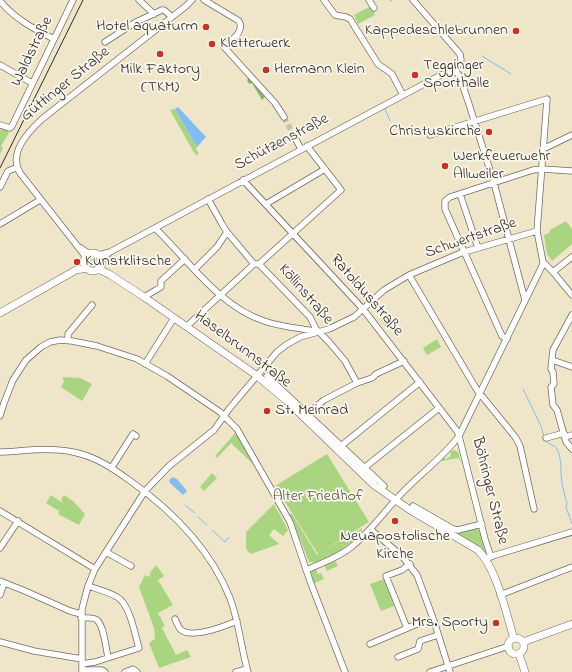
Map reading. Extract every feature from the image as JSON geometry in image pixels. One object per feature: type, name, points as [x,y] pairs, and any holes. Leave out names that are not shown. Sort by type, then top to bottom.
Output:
[{"type":"main road","points":[[0,313],[76,270],[87,260],[95,253],[100,262],[94,271],[87,260]]},
{"type":"main road","name":"Haselbrunnstraße","points":[[100,262],[109,274],[187,326],[256,375],[287,401],[374,485],[395,500],[468,543],[488,557]]},
{"type":"main road","name":"Böhringer Straße","points":[[488,557],[514,639]]},
{"type":"main road","points":[[523,642],[572,624]]},
{"type":"main road","points":[[519,654],[512,653],[509,646],[510,642],[514,639],[519,639],[523,642]]},
{"type":"main road","points":[[519,654],[524,649],[523,642]]},
{"type":"main road","points":[[519,654],[525,672]]},
{"type":"street","name":"Waldstraße","points":[[0,125],[10,128],[12,126],[73,0]]},
{"type":"street","points":[[139,0],[154,14],[163,10],[172,17]]},
{"type":"street","name":"Güttinger Straße","points":[[16,168],[19,149],[30,129],[192,0]]},
{"type":"street","points":[[204,0],[236,19],[241,25],[240,32],[224,47],[270,97],[284,116]]},
{"type":"street","points":[[324,0],[335,15],[350,19],[378,64],[392,74],[403,95]]},
{"type":"street","points":[[369,0],[374,8]]},
{"type":"street","points":[[413,0],[461,56],[462,60],[455,71],[459,75],[494,183],[525,300]]},
{"type":"street","points":[[0,1],[17,18],[54,39]]},
{"type":"street","name":"Güttinger Straße","points":[[105,42],[136,22],[154,14]]},
{"type":"street","points":[[0,65],[32,83]]},
{"type":"street","name":"Schützenstraße","points":[[100,262],[110,252],[243,180],[450,70],[455,71]]},
{"type":"street","points":[[430,135],[547,99],[537,231],[543,262],[571,292]]},
{"type":"street","points":[[543,149],[572,135]]},
{"type":"street","points":[[295,138],[301,149]]},
{"type":"street","points":[[187,326],[220,295],[341,190],[307,146]]},
{"type":"street","points":[[0,188],[8,171],[16,168],[87,260]]},
{"type":"street","points":[[507,339],[502,336],[445,209],[445,202],[450,197],[533,170],[542,168],[572,171]]},
{"type":"street","points":[[266,204],[325,169]]},
{"type":"street","name":"Ratoldusstraße","points":[[243,180],[363,309],[420,382],[459,436]]},
{"type":"street","points":[[460,194],[478,248]]},
{"type":"street","name":"Köllinstraße","points":[[208,199],[227,232],[310,317],[318,331],[345,361],[357,383]]},
{"type":"street","points":[[0,224],[40,200]]},
{"type":"street","points":[[155,228],[220,295],[241,310],[264,321],[283,326],[318,331]]},
{"type":"street","name":"Schwertstraße","points":[[82,671],[81,616],[88,586],[95,569],[145,491],[169,466],[210,435],[220,424],[256,375],[277,352],[300,337],[329,329],[354,317],[384,290],[409,275],[465,251],[537,231]]},
{"type":"street","points":[[195,269],[217,247],[227,232]]},
{"type":"street","points":[[553,272],[572,257]]},
{"type":"street","points":[[144,297],[161,287],[162,281],[185,259]]},
{"type":"street","name":"Böhringer Straße","points":[[488,557],[482,524],[459,436],[525,300],[529,295],[543,262]]},
{"type":"street","points":[[409,275],[481,393],[516,438],[520,446],[534,509]]},
{"type":"street","points":[[68,340],[68,334],[92,305]]},
{"type":"street","points":[[572,315],[553,350],[551,369],[553,372],[554,384],[551,387],[553,405],[557,410],[566,442],[572,449]]},
{"type":"street","points":[[145,364],[174,318]]},
{"type":"street","points":[[0,416],[13,380],[28,358],[46,344],[60,340],[88,343],[106,348],[145,364],[179,384],[225,416],[237,428],[286,514],[294,531],[306,570],[344,672]]},
{"type":"street","points":[[552,360],[572,367]]},
{"type":"street","points":[[307,414],[319,403],[404,361]]},
{"type":"street","name":"Haselbrunnstraße","points":[[267,376],[384,486]]},
{"type":"street","points":[[341,446],[420,382]]},
{"type":"street","points":[[364,468],[439,408]]},
{"type":"street","points":[[112,467],[133,434],[136,436]]},
{"type":"street","points":[[546,438],[572,435]]},
{"type":"street","points":[[306,570],[343,553],[350,548],[370,529],[395,500],[449,448],[459,436]]},
{"type":"street","points":[[0,452],[51,449],[71,451],[92,457],[112,467],[145,491],[186,528],[203,549],[227,590],[237,621],[247,670],[236,672]]},
{"type":"street","points":[[413,506],[453,529],[458,530],[482,524]]},
{"type":"street","points":[[0,510],[95,569]]},
{"type":"street","points":[[0,548],[18,521]]},
{"type":"street","points":[[370,529],[402,556],[410,564],[417,575],[434,621],[449,669]]},
{"type":"street","points":[[488,557],[572,532]]},
{"type":"street","points":[[106,552],[130,566]]},
{"type":"street","points":[[406,628],[386,576],[402,570],[410,564]]},
{"type":"street","points":[[500,595],[572,567]]},
{"type":"street","points":[[0,595],[2,582],[81,616],[94,619],[99,622],[104,636],[108,657]]},
{"type":"street","points":[[0,642],[82,662],[96,662],[138,648],[127,609],[122,601],[114,595],[88,586]]},
{"type":"street","points":[[175,619],[183,631],[195,632],[212,630],[237,621]]},
{"type":"street","points":[[370,644],[417,624],[434,621]]},
{"type":"street","points":[[398,657],[418,650],[420,641],[438,635]]},
{"type":"street","points":[[430,672],[449,669],[509,646]]},
{"type":"street","points":[[125,672],[133,669],[137,672]]},
{"type":"street","points":[[82,671],[102,670],[105,672]]},
{"type":"green space","points":[[371,6],[375,15],[358,24],[354,15]]},
{"type":"green space","points":[[249,78],[265,97],[262,100],[252,83],[249,84],[247,80]]},
{"type":"green space","points":[[175,109],[197,147],[196,149],[199,154],[196,155],[193,151],[170,110]]},
{"type":"green space","points":[[2,129],[8,130],[9,133],[1,146],[3,148],[0,154],[0,131]]},
{"type":"green space","points":[[566,221],[572,229],[572,244],[552,261],[547,254],[544,235]]},
{"type":"green space","points":[[93,257],[98,262],[93,267],[88,262]]},
{"type":"green space","points":[[388,315],[393,321],[386,327],[381,320]]},
{"type":"green space","points":[[437,339],[441,347],[427,355],[423,348]]},
{"type":"green space","points":[[62,377],[80,378],[92,384],[82,401],[61,387],[64,381]]},
{"type":"green space","points":[[237,431],[254,465],[231,443],[217,458],[215,456]]},
{"type":"green space","points":[[454,450],[458,452],[461,463],[458,458],[442,461],[442,459],[446,459],[451,456],[450,452]]},
{"type":"green space","name":"Alter Friedhof","points":[[327,454],[369,522],[321,552],[362,528],[362,532],[338,552],[323,560],[309,562],[290,514],[292,514],[317,555],[318,554],[275,486]]},
{"type":"green space","points":[[212,473],[217,478],[204,491],[200,487]]},
{"type":"green space","points":[[51,495],[64,504],[61,500],[64,495],[73,501],[85,514],[79,525],[58,514],[62,506],[59,511],[46,503]]},
{"type":"green space","points":[[274,504],[288,530],[283,536],[274,529],[269,535],[279,544],[251,554],[246,549],[246,532]]},
{"type":"green space","points":[[477,526],[486,555],[473,543],[453,533]]},
{"type":"green space","points":[[335,560],[338,566],[327,571],[324,565]]},
{"type":"green space","points":[[156,565],[164,576],[158,580],[173,605],[158,613],[165,626],[162,628],[176,655],[187,650],[191,657],[159,668],[149,643],[155,639],[154,628],[139,587],[145,575],[149,577],[151,571]]},
{"type":"green space","points":[[316,568],[318,574],[321,573],[324,579],[313,584],[311,572]]},
{"type":"green space","points":[[384,579],[394,606],[381,611],[370,584]]},
{"type":"water","points":[[178,107],[206,137],[197,147],[175,109]]},
{"type":"water","points":[[173,477],[177,479],[187,491],[183,495],[170,483],[169,480]]},
{"type":"waterway","points":[[482,56],[511,74]]},
{"type":"waterway","points":[[385,109],[390,121]]},
{"type":"waterway","points":[[523,389],[541,426],[544,437]]},
{"type":"waterway","points":[[545,440],[556,448],[558,452],[562,482],[567,503],[566,507],[572,524]]},
{"type":"waterway","points":[[185,505],[195,513]]},
{"type":"waterway","points":[[198,517],[207,525]]},
{"type":"waterway","points":[[212,530],[225,542],[229,537]]},
{"type":"tunnel","points":[[284,117],[295,138]]},
{"type":"railway","points":[[0,168],[83,0]]},
{"type":"place","name":"Hotel aquaturm","points":[[206,27]]},
{"type":"place","name":"Kappedeschlebrunnen","points":[[516,31]]},
{"type":"place","name":"Kletterwerk","points":[[212,44]]},
{"type":"place","name":"Milk Faktory (TKM)","points":[[160,54]]},
{"type":"place","name":"Hermann Klein","points":[[266,70]]},
{"type":"place","name":"Tegginger Sporthalle","points":[[415,75]]},
{"type":"place","name":"Christuskirche","points":[[489,132]]},
{"type":"place","name":"Werkfeuerwehr Allweiler","points":[[445,166]]},
{"type":"place","name":"Kunstklitsche","points":[[77,262]]},
{"type":"place","name":"St. Meinrad","points":[[267,411]]},
{"type":"place","name":"Neuapostolische Kirche","points":[[395,521]]},
{"type":"place","name":"Mrs. Sporty","points":[[496,623]]}]
